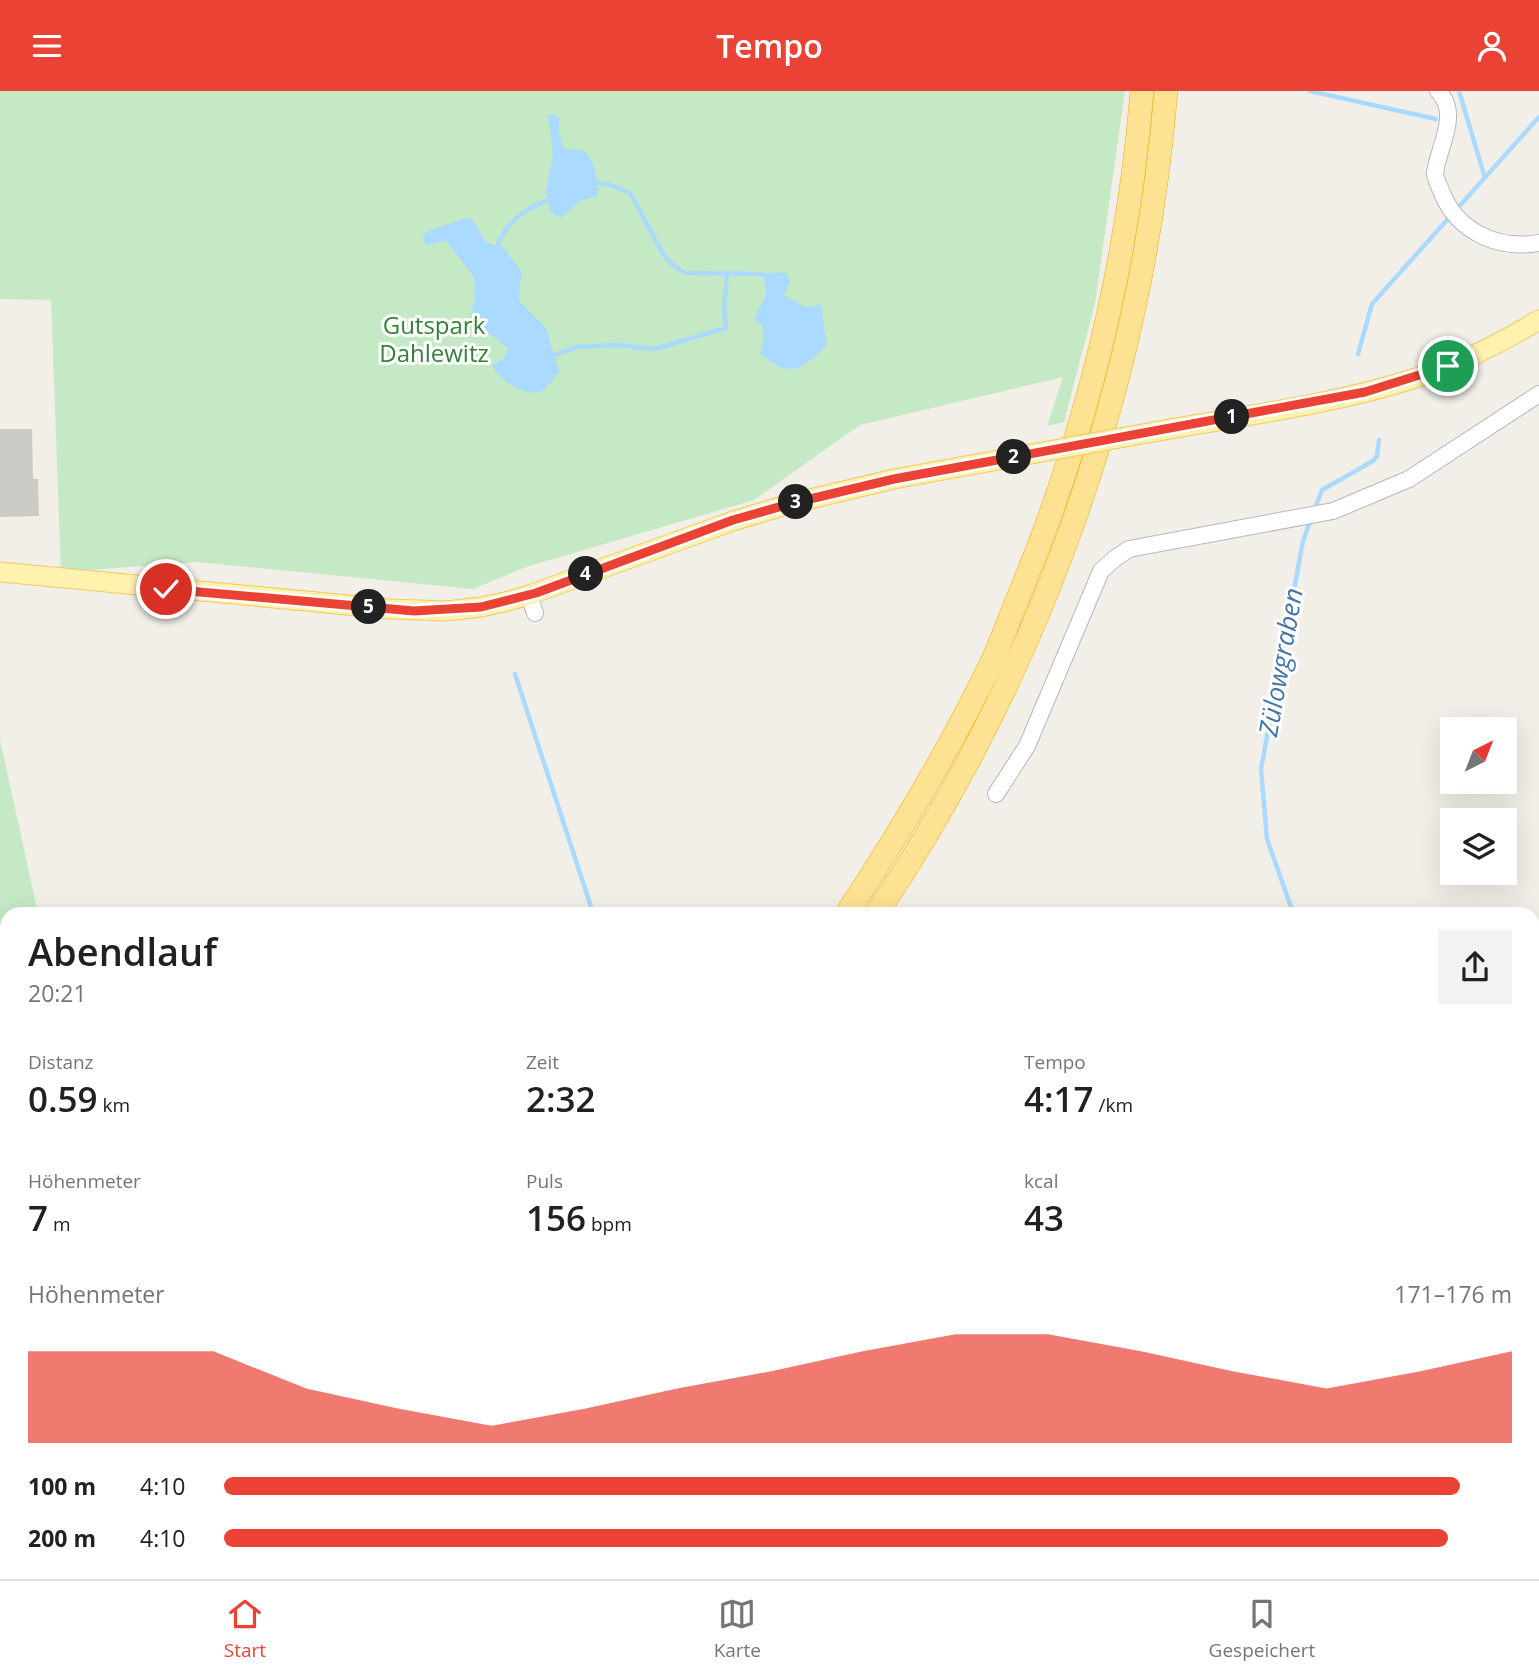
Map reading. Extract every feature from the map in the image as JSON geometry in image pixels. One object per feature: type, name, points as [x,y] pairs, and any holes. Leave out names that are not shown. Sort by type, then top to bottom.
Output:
[{"type":"highway","points":[[851,907],[893,843],[952,742],[991,664],[1036,555],[1078,429],[1111,299],[1127,213],[1142,91]]},
{"type":"highway","points":[[881,907],[916,856],[975,751],[1015,671],[1058,564],[1102,435],[1136,303],[1158,171],[1166,91]]},
{"type":"main road","points":[[0,572],[414,611],[532,604],[680,539],[793,503],[894,479],[1320,401],[1395,384],[1476,354],[1539,320]]},
{"type":"lane","points":[[1438,91],[1444,97],[1447,116],[1446,133],[1435,175],[1454,215],[1469,230],[1486,238],[1505,244],[1539,243]]},
{"type":"lane","points":[[996,794],[1027,746],[1101,571],[1114,559],[1129,549],[1333,512],[1409,479],[1539,394]]},
{"type":"green space","name":"Gutspark Dahlewitz","points":[[0,91],[1125,91],[1095,303],[1064,422],[1047,426],[1063,377],[860,425],[754,500],[526,567],[473,589],[197,562],[61,572],[51,300],[0,299]]},
{"type":"green space","points":[[0,740],[37,907],[0,907]]},
{"type":"water","points":[[548,115],[559,117],[563,147],[585,152],[592,162],[598,190],[598,196],[580,201],[561,218],[551,213],[546,192],[553,152]]},
{"type":"water","points":[[465,218],[473,220],[486,242],[504,248],[522,272],[520,302],[546,328],[559,371],[542,391],[533,393],[519,389],[505,381],[495,370],[492,365],[504,358],[508,348],[470,318],[475,298],[474,277],[447,242],[428,245],[424,242],[423,236],[426,232]]},
{"type":"water","points":[[785,272],[790,281],[784,295],[805,307],[821,305],[827,345],[810,361],[795,369],[780,367],[760,354],[764,339],[762,325],[754,319],[766,294],[763,274]]},
{"type":"building","points":[[0,429],[32,429],[33,479],[38,479],[39,516],[0,517]]},
{"type":"waterway","points":[[1310,91],[1436,119]]},
{"type":"waterway","points":[[1459,91],[1485,178]]},
{"type":"waterway","name":"Zülowgraben","points":[[1358,354],[1372,304],[1539,117]]},
{"type":"waterway","points":[[597,183],[611,185],[630,193],[663,254],[685,273],[763,274]]},
{"type":"waterway","points":[[498,245],[517,218],[547,200]]},
{"type":"waterway","points":[[554,355],[577,347],[617,345],[655,349],[726,328],[724,307],[727,274]]},
{"type":"waterway","name":"Zülowgraben","points":[[1314,511],[1322,490],[1373,461],[1377,456],[1379,440]]},
{"type":"waterway","name":"Zülowgraben","points":[[1292,907],[1267,839],[1261,769],[1303,541],[1311,519]]},
{"type":"waterway","points":[[515,674],[591,907]]},
{"type":"route","points":[[166,589],[414,611],[481,607],[536,593],[733,520],[843,490],[1365,392],[1448,366]]}]
